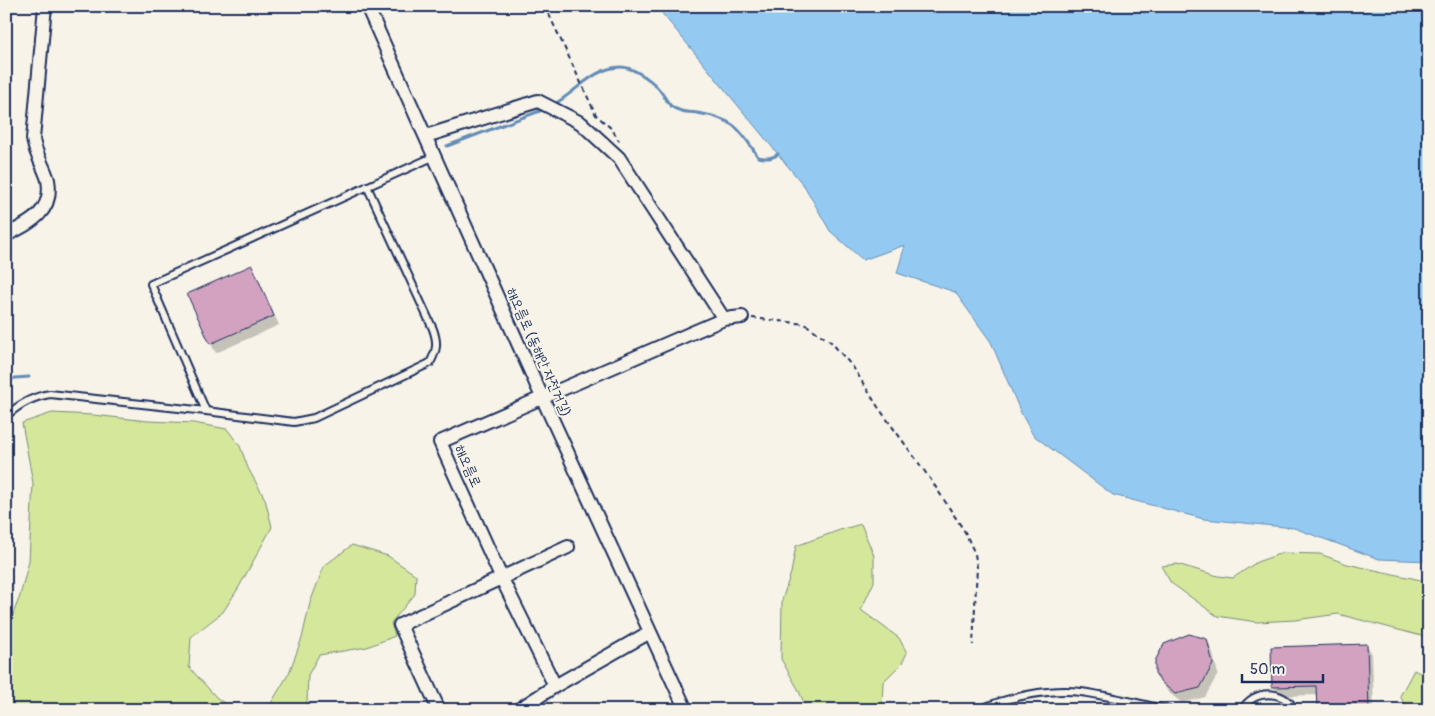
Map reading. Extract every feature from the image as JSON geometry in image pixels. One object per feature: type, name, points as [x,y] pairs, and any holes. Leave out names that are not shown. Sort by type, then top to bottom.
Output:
[{"type":"street","points":[[6,235],[32,222],[40,214],[48,198],[48,181],[32,139],[45,6]]},
{"type":"street","name":"해오름로 (동해안 자전거길)","points":[[367,6],[542,397],[686,710]]},
{"type":"street","points":[[426,136],[538,101],[581,123],[620,158],[724,319]]},
{"type":"street","points":[[542,397],[724,319],[742,317]]},
{"type":"street","name":"해오름로","points":[[501,577],[440,442],[542,397]]},
{"type":"street","points":[[439,710],[400,625],[568,547]]},
{"type":"street","points":[[501,577],[555,686]]},
{"type":"street","points":[[518,710],[555,686],[650,632]]},
{"type":"lane","points":[[206,411],[151,284],[435,156]]},
{"type":"lane","points":[[6,416],[19,405],[35,397],[50,394],[294,422],[303,421],[314,418],[430,363],[437,347],[433,329],[367,186]]},
{"type":"lane","points":[[979,710],[1020,696],[1041,693],[1079,692],[1169,710]]},
{"type":"lane","points":[[1242,710],[1250,700],[1259,695],[1269,694],[1278,695],[1287,700],[1295,710]]},
{"type":"path","points":[[546,6],[590,102]]},
{"type":"path","points":[[742,317],[805,324],[831,342],[854,367],[878,407],[932,480],[965,532],[975,554],[977,567],[973,645]]},
{"type":"green space","points":[[52,413],[194,423],[227,429],[240,446],[248,468],[265,499],[272,527],[223,612],[191,637],[189,667],[216,697],[233,710],[6,710],[6,632],[20,596],[29,561],[33,483],[22,423]]},
{"type":"green space","points":[[861,524],[874,556],[874,582],[861,610],[899,638],[907,653],[902,663],[883,682],[882,710],[807,710],[798,689],[781,659],[782,600],[791,573],[796,546]]},
{"type":"green space","points":[[352,545],[388,556],[416,575],[415,594],[391,623],[395,636],[367,647],[319,655],[308,675],[307,703],[321,710],[256,710],[270,705],[289,673],[302,638],[310,603],[324,566]]},
{"type":"green space","points":[[1282,553],[1320,554],[1347,564],[1421,580],[1429,584],[1429,638],[1338,614],[1295,620],[1257,622],[1217,616],[1171,583],[1161,566],[1177,564],[1218,576],[1233,578],[1257,562]]},
{"type":"green space","points":[[1414,670],[1429,678],[1429,710],[1399,710],[1405,705],[1400,696]]},
{"type":"water","points":[[656,6],[1429,6],[1429,561],[1379,559],[1294,528],[1204,519],[1113,495],[1033,435],[1021,413],[991,342],[955,292],[897,273],[905,245],[863,260],[830,231],[805,187]]},
{"type":"building","points":[[252,265],[274,316],[210,344],[187,294]]},
{"type":"building","points":[[1189,634],[1207,639],[1213,664],[1200,688],[1175,694],[1161,682],[1155,673],[1155,661],[1164,644]]},
{"type":"building","points":[[1367,644],[1369,710],[1317,710],[1316,686],[1272,687],[1271,647]]},
{"type":"waterway","points":[[553,105],[593,76],[611,68],[621,67],[635,71],[650,80],[674,108],[709,115],[727,121],[740,132],[758,157],[769,158],[778,154]]},
{"type":"waterway","points":[[447,146],[545,109]]},
{"type":"waterway","points":[[6,382],[15,378],[29,377]]}]
